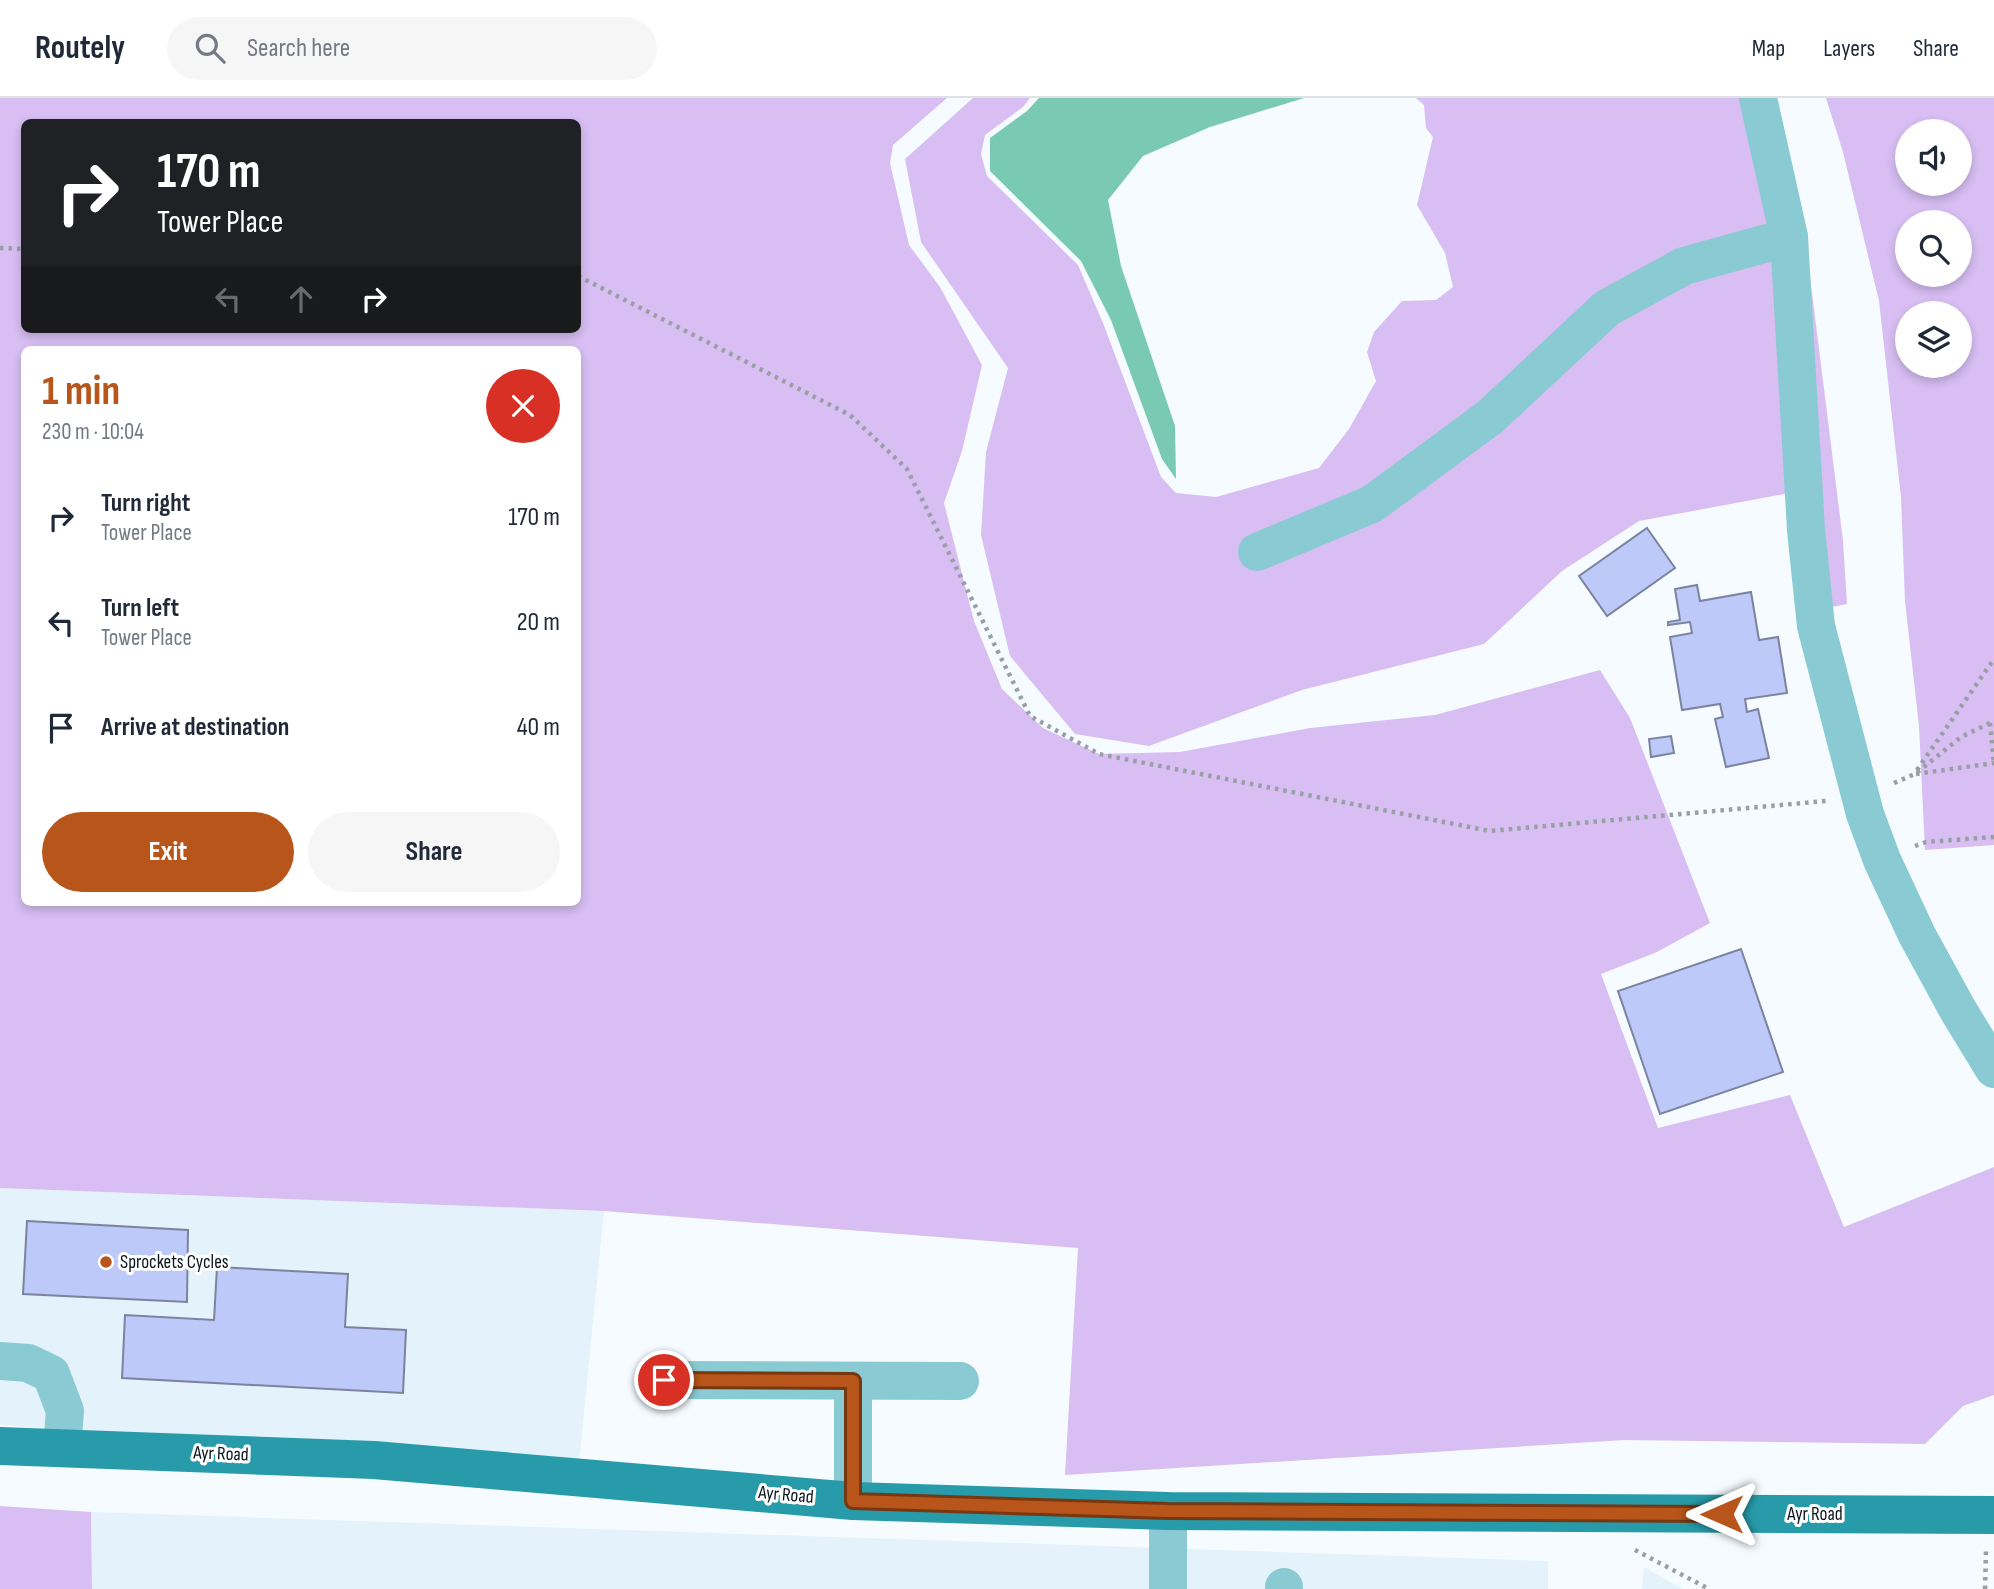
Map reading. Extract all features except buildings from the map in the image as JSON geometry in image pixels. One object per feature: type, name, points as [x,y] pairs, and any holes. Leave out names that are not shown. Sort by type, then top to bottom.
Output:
[{"type":"main road","name":"Ayr Road","points":[[0,1446],[374,1460],[853,1501],[1168,1511],[1994,1515]]},
{"type":"street","points":[[1758,98],[1789,237],[1806,530],[1816,626],[1861,798],[1882,859],[1917,935],[1994,1069]]},
{"type":"street","points":[[1257,552],[1372,504],[1490,417],[1607,309],[1684,266],[1789,237]]},
{"type":"street","points":[[0,1361],[27,1363],[51,1374],[65,1411],[62,1448]]},
{"type":"street","points":[[664,1380],[960,1381]]},
{"type":"street","points":[[853,1381],[853,1501]]},
{"type":"street","points":[[1168,1511],[1168,1589]]},
{"type":"path","points":[[0,248],[21,248]]},
{"type":"path","points":[[581,278],[850,415],[907,468],[1030,716],[1099,754],[1490,831],[1861,798],[1915,774],[1961,737],[1992,722],[1994,763],[1915,774]]},
{"type":"path","points":[[1915,774],[1994,659]]},
{"type":"path","points":[[1882,859],[1926,842],[1994,837]]},
{"type":"shaded area","points":[[0,98],[947,98],[893,145],[890,163],[909,245],[940,287],[982,365],[962,451],[944,503],[974,621],[1002,689],[1043,728],[1099,754],[1180,752],[1310,728],[1435,715],[1600,670],[1630,718],[1710,923],[1657,952],[1601,974],[1658,1128],[1790,1095],[1844,1227],[1994,1167],[1994,1395],[1963,1406],[1925,1444],[1624,1440],[1065,1475],[1078,1248],[604,1211],[0,1188]]},
{"type":"shaded area","points":[[973,98],[1030,98],[1023,107],[985,135],[981,154],[987,176],[1078,265],[1103,323],[1161,477],[1176,493],[1216,497],[1319,468],[1349,429],[1376,381],[1367,352],[1374,332],[1402,301],[1436,300],[1453,287],[1445,253],[1417,205],[1433,137],[1426,128],[1424,105],[1416,98],[1770,98],[1801,205],[1843,541],[1847,604],[1827,608],[1811,489],[1639,521],[1562,571],[1484,644],[1302,690],[1149,746],[1075,734],[1010,656],[981,535],[986,452],[1008,368],[921,242],[905,159]]},
{"type":"shaded area","points":[[1039,98],[1304,98],[1210,127],[1143,156],[1108,200],[1121,266],[1175,426],[1176,479],[1162,459],[1111,320],[1081,261],[990,171],[990,138],[1027,111]]},
{"type":"shaded area","points":[[1826,98],[1994,98],[1994,845],[1925,850],[1919,726],[1905,601],[1901,497],[1879,301],[1843,152]]},
{"type":"shaded area","points":[[0,1188],[604,1211],[579,1463],[0,1425]]},
{"type":"shaded area","points":[[0,1506],[91,1512],[92,1589],[0,1589]]},
{"type":"shaded area","points":[[91,1512],[1548,1561],[1548,1589],[92,1589]]},
{"type":"shaded area","points":[[1644,1567],[1683,1589],[1642,1589]]},
{"type":"place","name":"Sprockets Cycles","points":[[106,1262]]},
{"type":"route","points":[[664,1380],[853,1381],[853,1501],[1168,1511],[1722,1514]]}]
